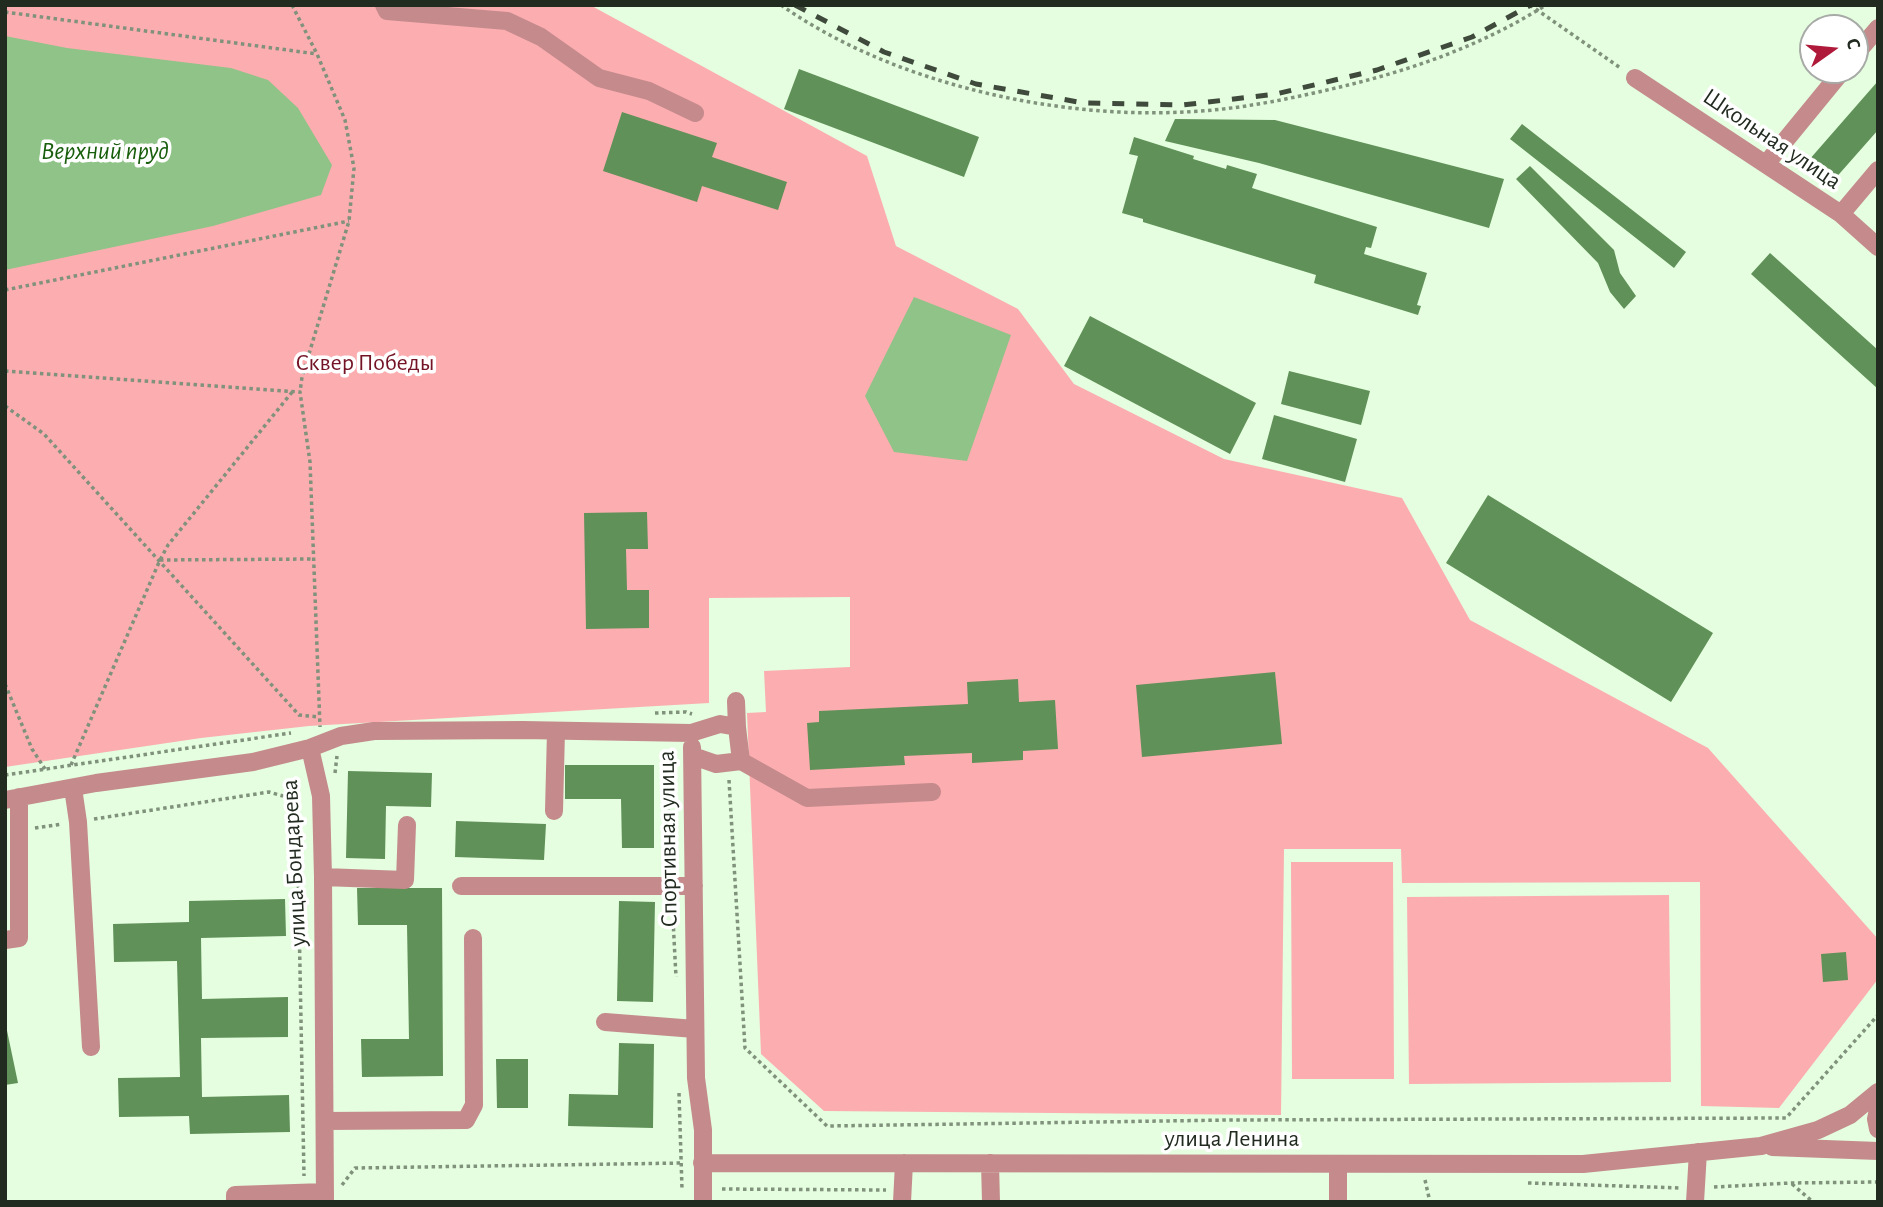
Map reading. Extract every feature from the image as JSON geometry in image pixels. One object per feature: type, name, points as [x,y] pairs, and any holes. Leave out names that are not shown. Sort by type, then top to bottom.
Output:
[{"type":"street","points":[[384,5],[387,11],[507,21],[541,37],[599,78],[649,91],[695,113]]},
{"type":"street","name":"Школьная улица","points":[[1635,78],[1841,214],[1878,247]]},
{"type":"street","points":[[1766,164],[1832,84]]},
{"type":"street","points":[[1841,214],[1878,170]]},
{"type":"street","points":[[734,762],[736,701]]},
{"type":"street","points":[[691,733],[720,724],[737,727]]},
{"type":"street","name":"Спортивная улица","points":[[310,748],[341,736],[374,731],[691,733],[696,1077],[703,1130],[703,1202]]},
{"type":"street","points":[[554,811],[556,731]]},
{"type":"street","name":"улица Бондарева","points":[[12,798],[253,762],[310,748],[321,796],[325,1197]]},
{"type":"street","points":[[692,757],[716,764],[734,762],[807,798],[932,792]]},
{"type":"street","points":[[74,788],[92,1047]]},
{"type":"street","points":[[5,940],[19,938],[20,831],[12,798]]},
{"type":"street","points":[[323,877],[405,880],[407,825]]},
{"type":"street","points":[[461,886],[694,886]]},
{"type":"street","points":[[325,1121],[466,1120],[474,1105],[473,938]]},
{"type":"street","points":[[605,1022],[695,1029]]},
{"type":"street","name":"улица Ленина","points":[[702,1163],[1583,1164],[1761,1146],[1818,1130],[1850,1115],[1878,1092]]},
{"type":"street","points":[[1878,1110],[1878,1129]]},
{"type":"street","name":"улица Ленина","points":[[1761,1146],[1878,1151]]},
{"type":"street","points":[[1695,1195],[1698,1152]]},
{"type":"street","points":[[902,1196],[904,1163]]},
{"type":"street","points":[[990,1163],[991,1202]]},
{"type":"street","points":[[1338,1164],[1338,1202]]},
{"type":"street","points":[[235,1202],[235,1195],[304,1191],[325,1197]]},
{"type":"path","points":[[292,5],[317,54],[345,120],[354,169],[349,221],[302,377],[300,392],[310,462],[320,729]]},
{"type":"path","points":[[781,5],[799,18],[881,60],[974,91],[1083,110],[1183,113],[1277,102],[1379,78],[1475,44],[1546,5]]},
{"type":"path","points":[[1530,5],[1635,78]]},
{"type":"path","points":[[5,12],[317,54]]},
{"type":"path","points":[[5,290],[349,221]]},
{"type":"path","points":[[5,371],[300,392]]},
{"type":"path","points":[[71,765],[168,545],[293,391]]},
{"type":"path","points":[[5,406],[44,434],[299,715],[319,718]]},
{"type":"path","points":[[160,560],[314,559]]},
{"type":"path","points":[[5,684],[32,749],[45,769]]},
{"type":"path","points":[[665,713],[677,990]]},
{"type":"path","points":[[734,762],[745,1048],[827,1126],[1243,1120],[1786,1118],[1878,1015]]},
{"type":"path","points":[[20,831],[269,792],[283,796],[296,814],[304,1191]]},
{"type":"path","points":[[325,1197],[337,1191],[355,1168],[702,1163]]},
{"type":"path","points":[[1520,1183],[1695,1195],[1790,1183],[1878,1182]]},
{"type":"path","points":[[1790,1183],[1813,1202]]},
{"type":"path","points":[[722,1189],[902,1196]]},
{"type":"green space","name":"Сквер Победы","points":[[5,5],[590,5],[867,156],[896,246],[1018,309],[1074,384],[1224,459],[1402,498],[1470,620],[1708,748],[1878,939],[1878,979],[1779,1108],[1701,1106],[1700,882],[1402,883],[1401,849],[1284,849],[1281,1115],[824,1111],[761,1054],[747,713],[766,712],[764,671],[850,667],[850,597],[709,598],[709,703],[309,726],[201,738],[5,767]]},
{"type":"green space","points":[[1291,862],[1393,862],[1394,1079],[1292,1079]]},
{"type":"green space","points":[[1669,895],[1671,1082],[1409,1084],[1407,897]]},
{"type":"water","name":"Верхний пруд","points":[[5,36],[67,48],[231,68],[268,80],[298,108],[332,165],[321,195],[213,226],[5,270]]},
{"type":"water","points":[[914,297],[1011,335],[967,461],[894,452],[865,396]]},
{"type":"building","points":[[799,69],[979,137],[964,177],[784,109]]},
{"type":"building","points":[[1878,81],[1878,130],[1833,181],[1809,160]]},
{"type":"building","points":[[622,112],[717,143],[712,157],[787,182],[778,210],[702,186],[697,202],[603,171]]},
{"type":"building","points":[[1175,119],[1275,120],[1504,179],[1489,228],[1259,163],[1165,141]]},
{"type":"building","points":[[1522,124],[1686,252],[1674,268],[1510,139]]},
{"type":"building","points":[[1134,137],[1226,169],[1227,165],[1257,174],[1252,188],[1377,227],[1371,248],[1366,247],[1364,254],[1427,273],[1417,305],[1421,306],[1418,315],[1314,283],[1316,275],[1143,222],[1143,219],[1122,213],[1138,156],[1129,154]]},
{"type":"building","points":[[1530,166],[1614,250],[1620,273],[1636,296],[1624,309],[1610,292],[1598,263],[1516,179]]},
{"type":"building","points":[[1770,253],[1878,350],[1878,389],[1751,274]]},
{"type":"building","points":[[1090,316],[1256,403],[1230,454],[1064,366]]},
{"type":"building","points":[[1289,371],[1370,391],[1361,425],[1281,404]]},
{"type":"building","points":[[1274,415],[1357,439],[1345,482],[1262,459]]},
{"type":"building","points":[[1488,495],[1713,633],[1671,702],[1446,563]]},
{"type":"building","points":[[647,512],[648,549],[626,549],[627,590],[649,590],[649,628],[586,629],[584,513]]},
{"type":"building","points":[[1275,672],[1282,744],[1142,757],[1136,685]]},
{"type":"building","points":[[1018,679],[1019,702],[1055,700],[1058,749],[1023,751],[1023,760],[972,763],[972,753],[904,756],[905,765],[810,770],[807,723],[819,722],[819,711],[968,704],[967,682]]},
{"type":"building","points":[[565,765],[654,765],[654,848],[622,848],[621,799],[565,799]]},
{"type":"building","points":[[348,771],[432,773],[431,807],[386,806],[385,859],[346,858]]},
{"type":"building","points":[[456,821],[546,824],[544,860],[455,857]]},
{"type":"building","points":[[357,888],[442,888],[443,1076],[362,1077],[361,1039],[409,1039],[407,925],[358,925]]},
{"type":"building","points":[[285,899],[286,936],[201,938],[202,999],[288,997],[288,1037],[201,1038],[202,1097],[289,1095],[290,1132],[190,1134],[189,1116],[119,1117],[118,1078],[180,1077],[177,961],[114,962],[113,924],[189,922],[189,901]]},
{"type":"building","points":[[619,901],[655,902],[653,1002],[617,1001]]},
{"type":"building","points":[[1846,952],[1848,980],[1823,982],[1821,954]]},
{"type":"building","points":[[5,1021],[18,1083],[5,1085]]},
{"type":"building","points":[[619,1043],[654,1044],[653,1128],[568,1126],[569,1094],[618,1095]]},
{"type":"building","points":[[496,1059],[528,1059],[528,1108],[497,1108]]},
{"type":"railway","points":[[795,5],[884,52],[976,84],[1084,103],[1183,105],[1276,94],[1377,70],[1472,37],[1531,5]]}]
